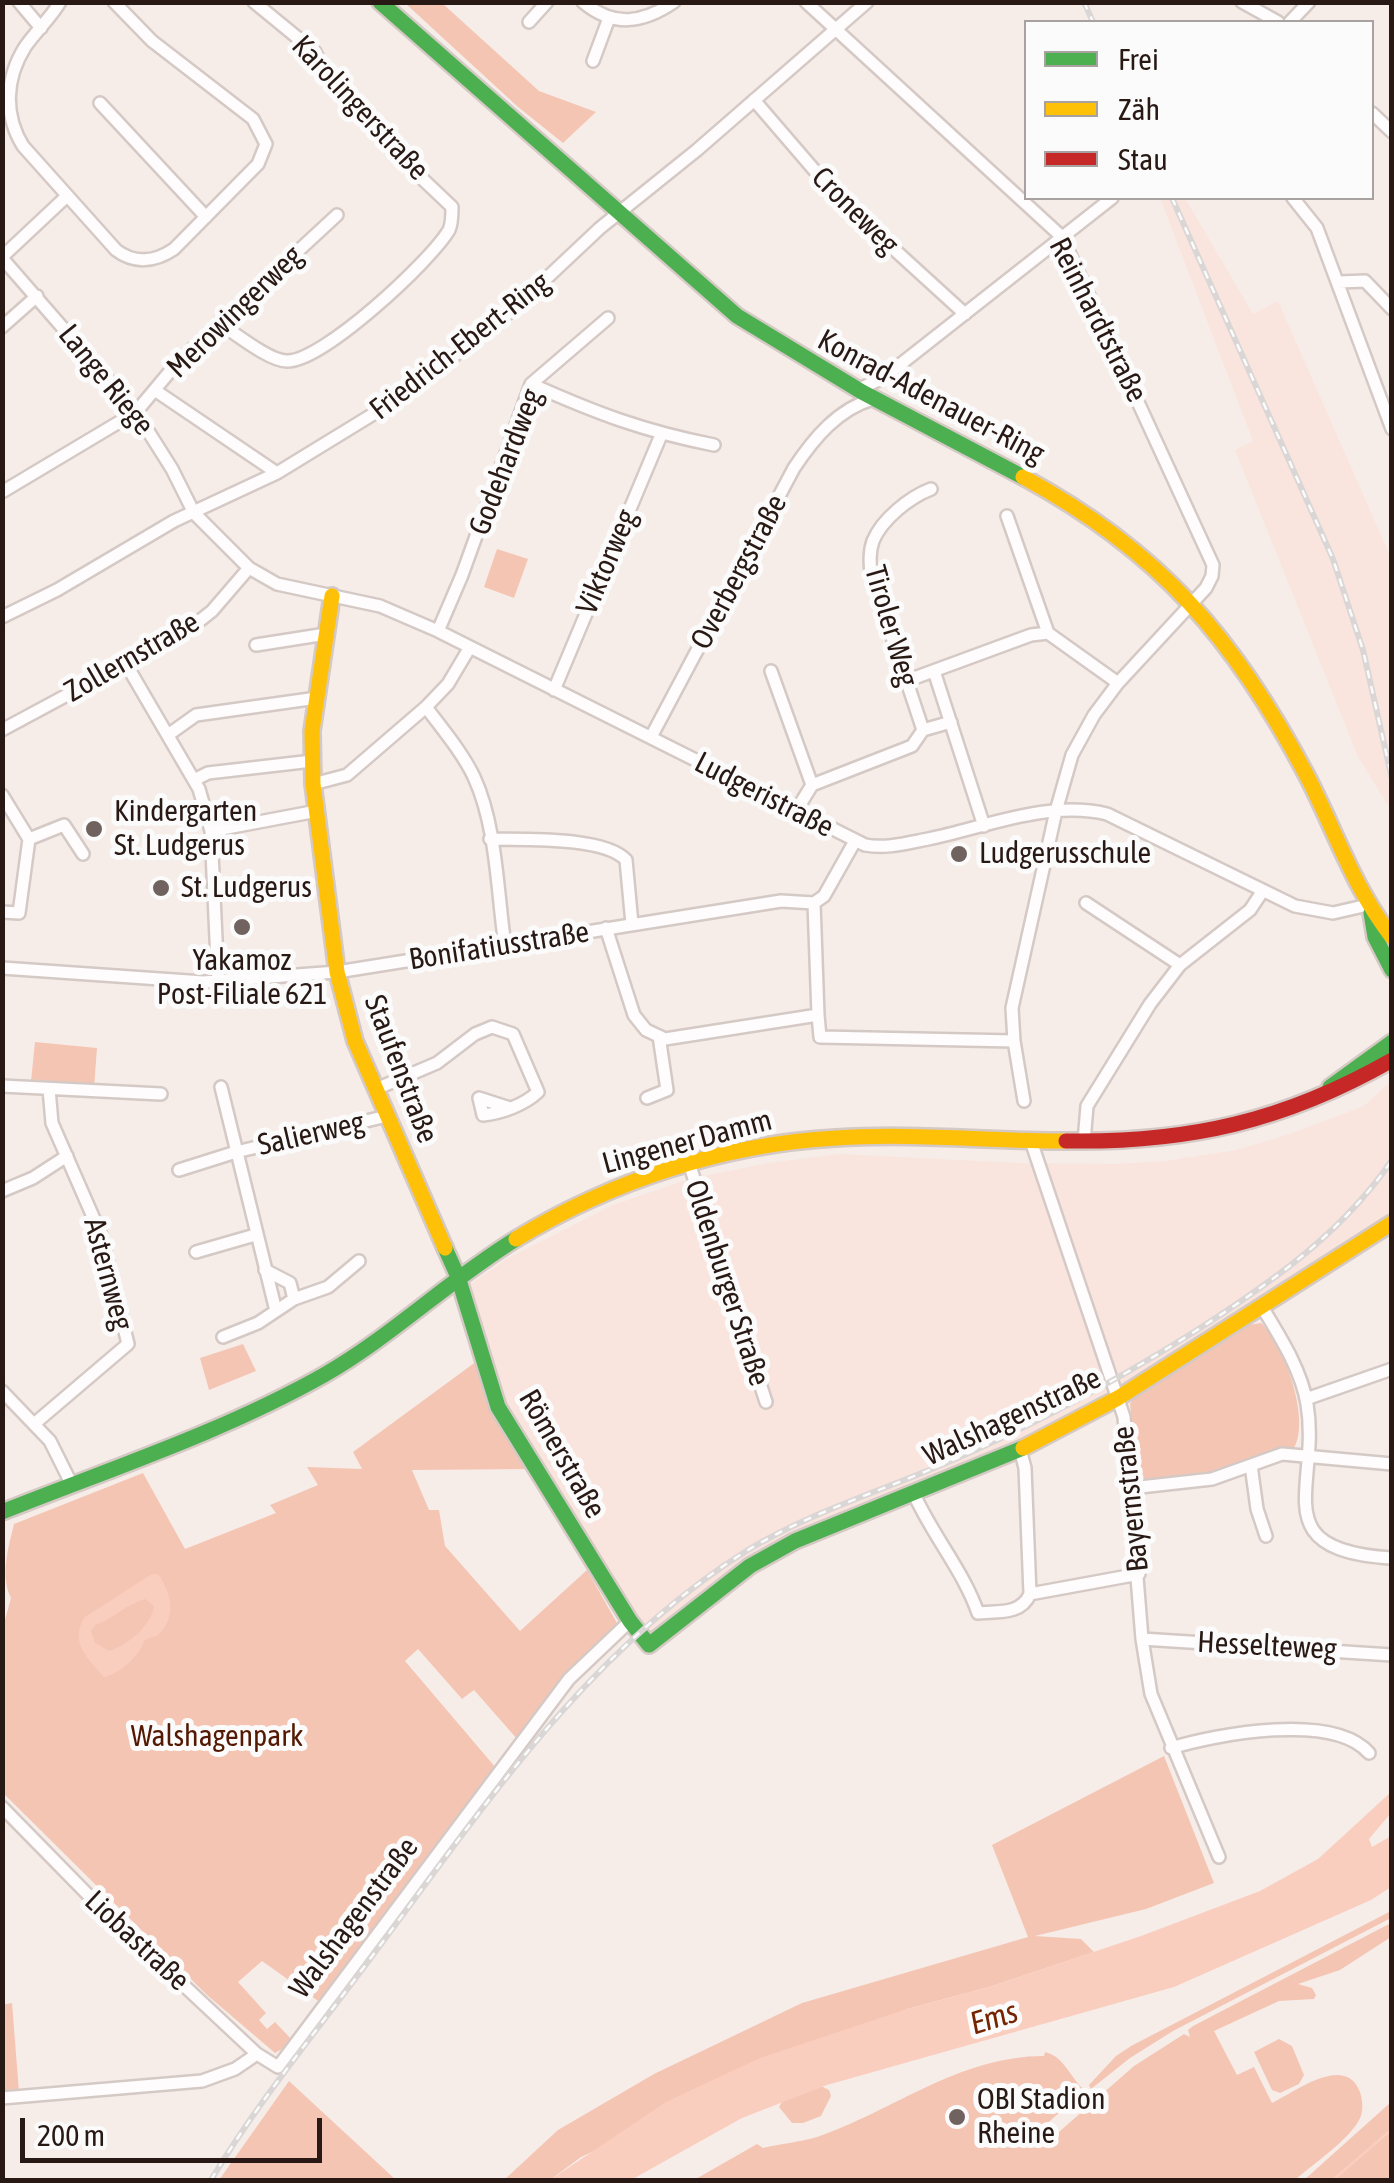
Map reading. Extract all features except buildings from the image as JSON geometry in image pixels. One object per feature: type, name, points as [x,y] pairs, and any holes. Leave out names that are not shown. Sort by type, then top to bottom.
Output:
[{"type":"main road","name":"Konrad-Adenauer-Ring","points":[[380,2],[737,316],[840,381],[1038,486],[1169,578],[1248,674],[1274,713],[1369,907],[1392,937]]},
{"type":"main road","name":"Staufenstraße","points":[[332,596],[316,698],[312,761],[337,972],[355,1041],[458,1276]]},
{"type":"main road","name":"Konrad-Adenauer-Ring","points":[[1369,907],[1375,937],[1392,970]]},
{"type":"main road","name":"Lingener Damm","points":[[1284,1112],[1332,1086],[1392,1042]]},
{"type":"main road","name":"Lingener Damm","points":[[2,1512],[248,1412],[311,1382],[361,1351],[458,1276],[521,1236],[598,1194],[689,1164],[768,1145],[836,1137],[1031,1142],[1166,1139],[1223,1130],[1327,1098],[1392,1060]]},
{"type":"main road","name":"Walshagenstraße","points":[[649,1645],[750,1566],[794,1540],[1020,1449],[1118,1398],[1392,1223]]},
{"type":"main road","name":"Römerstraße","points":[[458,1276],[498,1407],[630,1621],[649,1645]]},
{"type":"street","points":[[19,2],[41,28]]},
{"type":"street","points":[[60,2],[16,66],[8,98],[9,118],[22,146],[128,259],[159,259],[174,249],[258,164],[266,144],[264,134],[253,120],[152,42],[114,2]]},
{"type":"street","name":"Karolingerstraße","points":[[219,323],[275,359],[290,362],[333,342],[396,288],[450,228],[452,207],[330,83],[314,52],[254,2]]},
{"type":"street","points":[[529,22],[547,2]]},
{"type":"street","points":[[583,2],[608,18],[630,20],[652,17],[674,2]]},
{"type":"street","name":"Reinhardtstraße","points":[[806,2],[1062,237],[1211,556],[1212,576],[1192,604]]},
{"type":"street","name":"Friedrich-Ebert-Ring","points":[[2,617],[194,513],[277,473],[374,416],[461,353],[867,2]]},
{"type":"street","points":[[1242,2],[1274,20]]},
{"type":"street","points":[[593,61],[608,18]]},
{"type":"street","name":"Croneweg","points":[[754,100],[840,200],[966,314]]},
{"type":"street","points":[[100,104],[206,217]]},
{"type":"street","points":[[2,258],[66,196]]},
{"type":"street","points":[[857,390],[884,378],[1109,200]]},
{"type":"street","points":[[1295,200],[1317,228],[1340,282],[1388,403],[1392,429]]},
{"type":"street","name":"Merowingerweg","points":[[2,492],[136,412],[171,370],[337,215]]},
{"type":"street","name":"Lange Riege","points":[[2,258],[136,412],[194,513]]},
{"type":"street","points":[[1340,282],[1364,281],[1392,309]]},
{"type":"street","points":[[2,326],[37,296]]},
{"type":"street","name":"Godehardweg","points":[[438,631],[462,576],[530,384],[608,318]]},
{"type":"street","points":[[880,403],[884,378]]},
{"type":"street","points":[[840,381],[844,395],[840,414]]},
{"type":"street","points":[[530,384],[610,419],[660,435],[714,445]]},
{"type":"street","points":[[156,390],[277,473]]},
{"type":"street","name":"Overbergstraße","points":[[651,738],[794,468],[840,414],[850,407],[880,403]]},
{"type":"street","name":"Viktorweg","points":[[554,690],[660,435]]},
{"type":"street","name":"Tiroler Weg","points":[[923,730],[870,574],[870,552],[874,538],[912,496],[931,489]]},
{"type":"street","name":"Ludgeristraße","points":[[194,513],[250,568],[277,584],[380,606],[438,631],[856,841],[876,847],[894,846],[1056,810],[1078,810],[1107,814],[1262,892],[1314,912],[1369,907]]},
{"type":"street","points":[[1007,516],[1048,633],[1118,683]]},
{"type":"street","name":"Zollernstraße","points":[[2,730],[188,630],[250,568]]},
{"type":"street","points":[[1024,1101],[1012,1008],[1072,755],[1118,683],[1192,604]]},
{"type":"street","points":[[906,681],[1031,635],[1048,633]]},
{"type":"street","points":[[256,646],[326,634]]},
{"type":"street","points":[[313,784],[347,774],[426,707],[448,684],[470,648]]},
{"type":"street","points":[[126,664],[194,780],[211,831],[218,982]]},
{"type":"street","name":"Tiroler Weg","points":[[934,670],[984,826]]},
{"type":"street","points":[[771,671],[812,785]]},
{"type":"street","points":[[168,736],[196,714],[316,698]]},
{"type":"street","points":[[426,707],[475,780],[490,839],[505,945]]},
{"type":"street","points":[[796,811],[812,785],[912,746],[923,730],[951,722]]},
{"type":"street","points":[[194,780],[208,773],[312,761]]},
{"type":"street","points":[[2,795],[28,839]]},
{"type":"street","points":[[211,831],[317,811]]},
{"type":"street","points":[[2,912],[19,913],[28,839],[64,824],[83,854]]},
{"type":"street","points":[[490,839],[560,842],[618,852],[626,860],[632,924]]},
{"type":"street","points":[[856,841],[824,896],[814,903],[820,1037],[1014,1041]]},
{"type":"street","points":[[1084,1142],[1087,1106],[1150,1004],[1180,965],[1250,910],[1262,892]]},
{"type":"street","name":"Bonifatiusstraße","points":[[2,968],[218,982],[337,972],[781,901],[814,903]]},
{"type":"street","points":[[1086,903],[1180,965]]},
{"type":"street","points":[[606,928],[634,1015],[646,1030],[660,1036],[686,1036],[818,1015]]},
{"type":"street","points":[[376,1089],[438,1062],[475,1034],[492,1027],[513,1034],[538,1092],[510,1108]]},
{"type":"street","points":[[647,1098],[667,1090],[660,1036]]},
{"type":"street","points":[[2,1086],[160,1094]]},
{"type":"street","name":"Salierweg","points":[[221,1087],[276,1311]]},
{"type":"street","name":"Asternweg","points":[[34,1424],[128,1344],[101,1235],[52,1123],[49,1089]]},
{"type":"street","name":"Salierweg","points":[[179,1170],[236,1152],[387,1116]]},
{"type":"street","name":"Bayernstraße","points":[[1031,1142],[1124,1417],[1150,1694],[1218,1857]]},
{"type":"street","points":[[2,1191],[33,1178],[68,1156]]},
{"type":"street","name":"Oldenburger Straße","points":[[689,1164],[766,1402]]},
{"type":"street","points":[[196,1252],[255,1235]]},
{"type":"street","points":[[223,1337],[258,1323],[294,1299],[328,1286],[358,1261]]},
{"type":"street","name":"Salierweg","points":[[265,1270],[290,1283],[294,1299]]},
{"type":"street","points":[[1262,1307],[1288,1350],[1306,1399],[1307,1522],[1321,1540],[1334,1548],[1392,1558]]},
{"type":"street","points":[[1306,1399],[1392,1369]]},
{"type":"street","points":[[2,1391],[60,1458],[70,1483]]},
{"type":"street","points":[[914,1492],[929,1528],[970,1591],[978,1612],[1017,1610],[1026,1604],[1030,1594],[1025,1468],[1020,1449]]},
{"type":"street","points":[[1131,1488],[1212,1480],[1282,1454],[1392,1464]]},
{"type":"street","points":[[1251,1465],[1266,1536]]},
{"type":"street","points":[[1030,1594],[1139,1574]]},
{"type":"street","name":"Walshagenstraße","points":[[278,2067],[569,1678],[630,1621]]},
{"type":"street","name":"Hesselteweg","points":[[1142,1639],[1392,1655]]},
{"type":"street","points":[[1171,1748],[1246,1730],[1292,1730],[1353,1740],[1369,1753]]},
{"type":"street","name":"Liobastraße","points":[[2,1807],[98,1905],[257,2054],[278,2067]]},
{"type":"street","points":[[2,2098],[202,2081],[235,2069],[257,2054]]},
{"type":"shaded area","points":[[1161,200],[1186,200],[1253,314],[1278,301],[1391,558],[1391,810],[1358,757],[1235,450],[1253,441]]},
{"type":"shaded area","points":[[1391,1081],[1391,1213],[1120,1385],[1024,1437],[753,1557],[716,1581],[652,1636],[500,1406],[465,1288],[508,1258],[613,1205],[689,1179],[840,1154],[1019,1163],[1166,1161],[1236,1150],[1287,1135],[1364,1106]]},
{"type":"green space","points":[[405,3],[442,3],[539,91],[596,112],[563,143]]},
{"type":"green space","points":[[497,549],[528,559],[514,598],[484,587]]},
{"type":"green space","points":[[35,1042],[97,1048],[94,1088],[48,1087],[31,1081]]},
{"type":"green space","points":[[1261,1323],[1278,1347],[1292,1382],[1299,1419],[1294,1448],[1214,1475],[1138,1484],[1130,1404],[1136,1394],[1248,1325]]},
{"type":"green space","points":[[243,1344],[256,1371],[209,1390],[200,1358]]},
{"type":"green space","name":"Walshagenpark","points":[[477,1361],[531,1469],[412,1470],[429,1510],[439,1510],[445,1546],[520,1631],[587,1570],[617,1623],[566,1677],[518,1740],[474,1690],[462,1699],[418,1649],[405,1661],[496,1768],[321,2003],[262,1961],[238,1982],[266,2013],[259,2020],[267,2029],[275,2022],[294,2042],[275,2053],[207,1995],[3,1793],[2,1631],[11,1598],[6,1572],[14,1524],[143,1473],[185,1549],[276,1513],[270,1505],[318,1485],[307,1467],[362,1469],[353,1452]]},
{"type":"green space","points":[[1164,1756],[1214,1883],[1146,1909],[1035,1936],[1081,1939],[1094,1952],[907,2009],[581,2157],[550,2180],[504,2180],[558,2130],[654,2074],[802,2003],[1028,1937],[992,1845]]},
{"type":"green space","points":[[1391,1911],[1391,1918],[1173,2031],[1091,2089],[1089,2085],[1131,2046]]},
{"type":"green space","points":[[1391,1923],[1391,1937],[1340,1970],[1298,1984],[1312,1988],[1314,1999],[1279,2001],[1214,2031],[1237,2075],[1254,2067],[1272,2103],[1332,2075],[1353,2081],[1360,2092],[1362,2111],[1353,2130],[1295,2180],[694,2180],[757,2144],[763,2148],[817,2137],[955,2075],[1013,2058],[1044,2056],[1045,2052],[1058,2059],[1087,2092],[1082,2096],[1072,2091],[1076,2098],[1034,2135],[1039,2144],[1051,2139],[1134,2066],[1184,2034],[1190,2037],[1188,2030],[1193,2026]]},
{"type":"green space","points":[[12,2003],[19,2092],[3,2093],[2,2005]]},
{"type":"green space","points":[[1279,2039],[1292,2046],[1304,2075],[1299,2084],[1280,2093],[1272,2090],[1254,2052]]},
{"type":"green space","points":[[289,2081],[396,2180],[219,2180]]},
{"type":"green space","points":[[819,2085],[829,2090],[831,2096],[821,2116],[792,2123],[779,2107],[785,2097]]},
{"type":"green space","points":[[1391,2102],[1391,2180],[1304,2180]]},
{"type":"water","points":[[152,1574],[158,1574],[169,1597],[165,1627],[144,1641],[126,1666],[104,1677],[79,1642],[85,1617]],"holes":[[[145,1599],[154,1606],[144,1627],[123,1645],[109,1651],[95,1643],[91,1631],[95,1625]]]},
{"type":"water","name":"Ems","points":[[1391,1792],[1391,1813],[1369,1839],[1372,1847],[1391,1836],[1391,1887],[1371,1900],[1174,1987],[827,2085],[742,2118],[631,2180],[550,2180],[666,2102],[760,2058],[907,2009],[989,1987],[1260,1891],[1318,1859]]},
{"type":"waterway","points":[[1333,2180],[1392,2129]]},
{"type":"railway","points":[[1084,2],[1092,20]]},
{"type":"railway","points":[[1173,200],[1333,559],[1363,650],[1392,779]]},
{"type":"railway","points":[[211,2180],[267,2095],[496,1791],[540,1736],[637,1635],[690,1590],[771,1537],[1010,1434],[1103,1386],[1194,1332],[1276,1276],[1327,1235],[1392,1160]]},
{"type":"traffic: fast","points":[[380,2],[737,316],[862,392],[1023,477]]},
{"type":"traffic: fast","points":[[1371,913],[1375,937],[1392,970]]},
{"type":"traffic: fast","points":[[1330,1087],[1392,1042]]},
{"type":"traffic: fast","points":[[2,1512],[166,1449],[324,1375],[516,1239]]},
{"type":"traffic: fast","points":[[445,1248],[458,1277],[498,1407],[630,1621],[649,1645],[750,1566],[795,1541],[1023,1448]]},
{"type":"traffic: slow","points":[[1023,477],[1072,505],[1154,568],[1222,641],[1280,727],[1356,879],[1392,937]]},
{"type":"traffic: slow","points":[[332,596],[312,731],[313,784],[337,972],[355,1041],[445,1248]]},
{"type":"traffic: slow","points":[[516,1239],[629,1183],[752,1148],[865,1137],[1066,1141]]},
{"type":"traffic: slow","points":[[1023,1448],[1118,1398],[1392,1223]]},
{"type":"traffic: jam","points":[[1066,1141],[1154,1138],[1235,1124],[1313,1099],[1392,1060]]},
{"type":"place","name":"Kindergarten St. Ludgerus","points":[[94,829]]},
{"type":"place","name":"Ludgerusschule","points":[[959,854]]},
{"type":"place","name":"St. Ludgerus","points":[[161,888]]},
{"type":"place","name":"Yakamoz Post-Filiale 621","points":[[242,927]]},
{"type":"place","name":"OBI Stadion Rheine","points":[[957,2117]]}]
